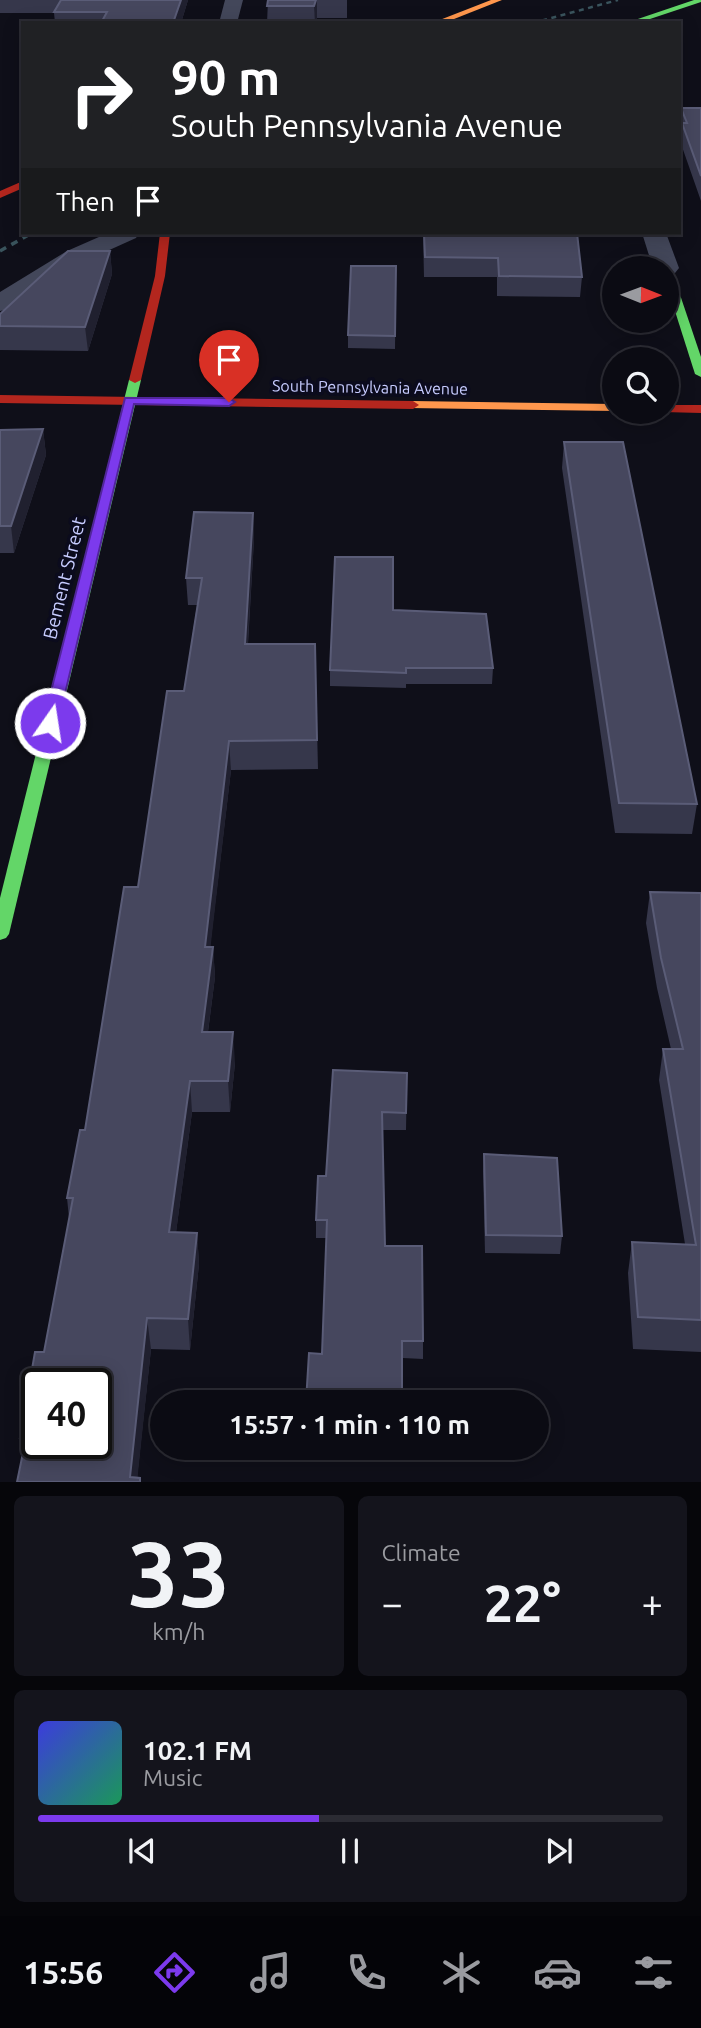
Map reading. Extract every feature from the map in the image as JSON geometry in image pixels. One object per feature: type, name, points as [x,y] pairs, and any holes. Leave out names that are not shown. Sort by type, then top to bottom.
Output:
[{"type":"street","points":[[229,21],[234,0]]},
{"type":"street","points":[[441,21],[498,0]]},
{"type":"street","points":[[636,21],[701,0]]},
{"type":"street","points":[[0,195],[21,185]]},
{"type":"street","points":[[0,303],[76,256],[123,235]]},
{"type":"street","name":"Bement Street","points":[[0,934],[160,276],[165,235]]},
{"type":"street","points":[[655,235],[662,256]]},
{"type":"street","points":[[679,308],[701,374]]},
{"type":"street","name":"South Pennsylvania Avenue","points":[[0,399],[602,408]]},
{"type":"street","points":[[679,408],[701,409]]},
{"type":"building","points":[[61,0],[181,0],[174,21],[102,21],[107,12],[54,12]]},
{"type":"building","points":[[268,0],[316,0],[314,6],[267,6]]},
{"type":"building","points":[[681,108],[701,108],[701,176],[682,123],[687,123]]},
{"type":"building","points":[[424,235],[577,235],[582,277],[499,276],[498,258],[425,257]]},
{"type":"building","points":[[68,251],[110,251],[85,327],[0,326],[0,314]]},
{"type":"building","points":[[351,266],[396,266],[395,336],[348,335]]},
{"type":"building","points":[[43,429],[11,526],[0,526],[0,430]]},
{"type":"building","points":[[564,442],[623,442],[697,804],[619,803]]},
{"type":"building","points":[[194,512],[253,513],[245,644],[315,644],[317,740],[229,741],[205,947],[213,947],[202,1032],[233,1032],[228,1081],[190,1081],[169,1232],[197,1233],[188,1319],[147,1318],[130,1477],[140,1478],[140,1482],[17,1482],[22,1459],[112,1459],[112,1368],[32,1368],[35,1352],[44,1352],[73,1198],[67,1198],[80,1130],[85,1130],[124,887],[138,887],[167,691],[184,691],[202,578],[186,578]]},
{"type":"building","points":[[335,557],[393,557],[393,610],[486,614],[493,668],[406,668],[406,673],[330,670]]},
{"type":"building","points":[[650,892],[701,893],[701,1320],[638,1317],[632,1242],[696,1245],[663,1049],[683,1049],[661,958]]},
{"type":"building","points":[[333,1070],[407,1073],[406,1113],[382,1112],[385,1246],[422,1246],[423,1341],[402,1341],[402,1390],[307,1390],[309,1353],[322,1354],[327,1220],[316,1220],[318,1176],[326,1176]]},
{"type":"building","points":[[484,1154],[557,1158],[562,1236],[486,1235]]},
{"type":"railway","points":[[540,21],[618,0]]},
{"type":"railway","points":[[0,251],[28,235]]},
{"type":"traffic: fast","points":[[636,21],[701,0]]},
{"type":"traffic: fast","points":[[679,307],[701,374]]},
{"type":"traffic: fast","points":[[0,934],[135,380]]},
{"type":"traffic: slow","points":[[441,21],[498,0]]},
{"type":"traffic: slow","points":[[413,405],[602,408]]},
{"type":"traffic: jam","points":[[0,195],[21,185]]},
{"type":"traffic: jam","points":[[135,380],[160,276],[165,235]]},
{"type":"traffic: jam","points":[[0,399],[413,405]]},
{"type":"traffic: jam","points":[[679,409],[701,409]]},
{"type":"route","points":[[50,723],[129,401],[229,402]]}]
